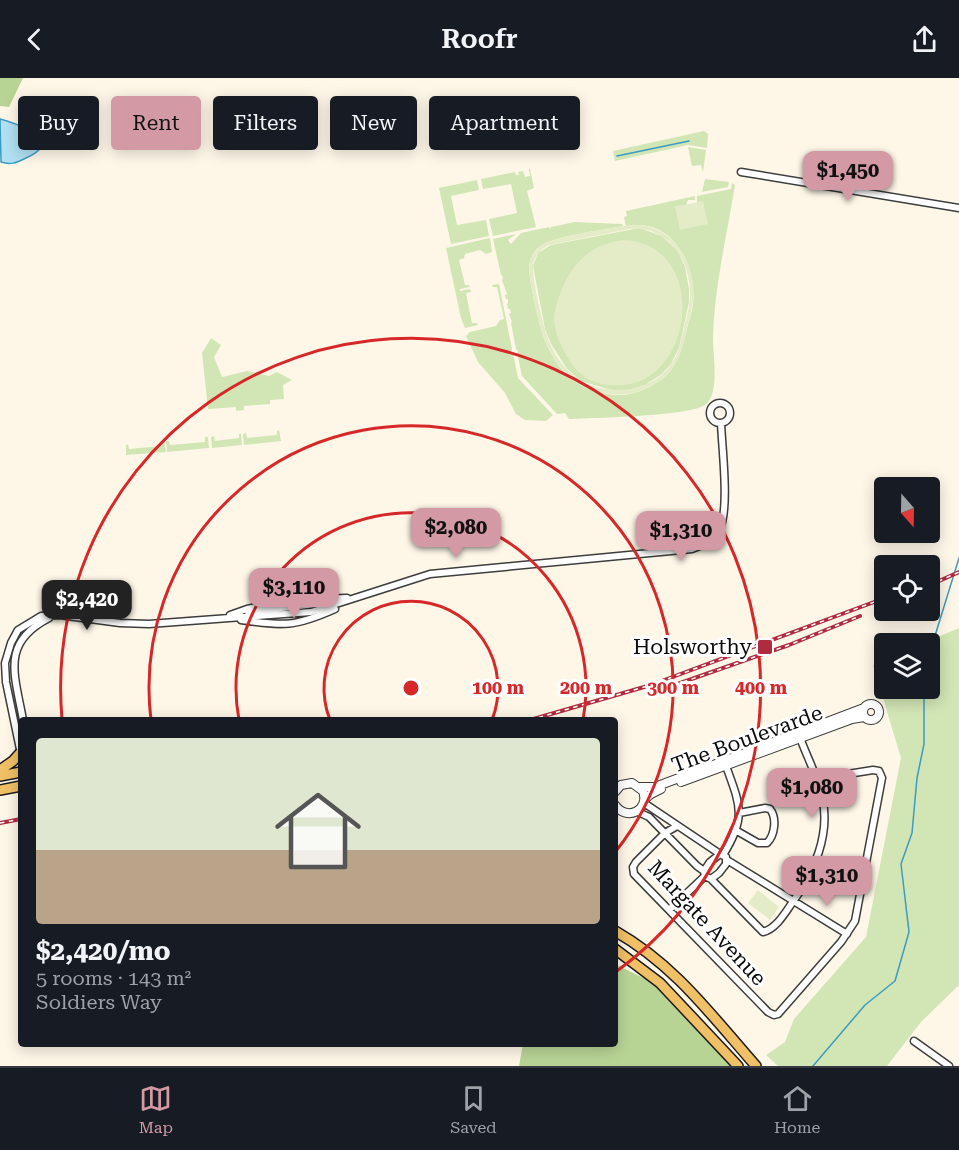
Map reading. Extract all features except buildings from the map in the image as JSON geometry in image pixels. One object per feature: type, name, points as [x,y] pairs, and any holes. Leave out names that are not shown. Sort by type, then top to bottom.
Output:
[{"type":"main road","points":[[0,770],[18,756]]},
{"type":"main road","points":[[0,776],[18,773]]},
{"type":"main road","points":[[0,790],[18,787]]},
{"type":"main road","points":[[618,932],[644,948],[669,969],[755,1065]]},
{"type":"main road","points":[[618,951],[660,983],[738,1066]]},
{"type":"street","points":[[741,171],[959,208]]},
{"type":"street","points":[[18,739],[4,673],[7,652],[18,630],[41,616],[55,615],[149,624],[224,617],[280,625],[320,616],[360,596],[430,574],[686,550],[702,546],[718,532],[724,515],[721,423]]},
{"type":"street","points":[[224,617],[247,609],[288,600],[360,596]]},
{"type":"street","points":[[22,717],[13,663],[16,648],[31,627],[55,615]]},
{"type":"street","points":[[872,704],[878,707],[879,712],[874,720],[864,717],[864,708],[872,704]]},
{"type":"street","name":"The Boulevarde","points":[[644,801],[654,792],[726,766],[864,708]]},
{"type":"street","name":"The Boulevarde","points":[[618,790],[625,784],[632,783],[640,787],[655,787],[799,736],[864,717]]},
{"type":"street","points":[[619,814],[638,812],[648,816],[763,932],[772,928],[794,900],[813,869],[822,842],[824,808],[817,781],[799,736]]},
{"type":"street","points":[[669,910],[707,875],[719,873],[723,856],[736,831],[739,813],[737,797],[726,766]]},
{"type":"street","points":[[640,787],[644,801],[677,826],[847,934],[856,915],[882,778],[879,771],[873,770],[817,781]]},
{"type":"street","points":[[638,812],[644,801]]},
{"type":"street","points":[[736,831],[761,844],[767,843],[772,834],[774,816],[770,809],[739,813]]},
{"type":"street","name":"Margate Avenue","points":[[677,826],[665,833],[636,862],[633,869],[636,877],[769,1013],[776,1015],[784,1010],[847,934]]},
{"type":"street","points":[[707,875],[710,862],[723,856]]},
{"type":"street","points":[[914,1041],[949,1066]]},
{"type":"green space","points":[[0,78],[23,78],[9,107],[0,106]]},
{"type":"green space","points":[[704,131],[708,134],[707,148],[688,145],[615,161],[613,151]]},
{"type":"green space","points":[[688,147],[706,150],[703,172],[701,165],[692,166]]},
{"type":"green space","points":[[529,169],[534,188],[527,191],[536,227],[493,236],[489,219],[517,213],[511,184],[483,189],[481,179],[515,172],[519,175],[518,172],[523,171],[525,177],[530,176]]},
{"type":"green space","points":[[705,179],[729,182],[728,187],[702,192]]},
{"type":"green space","points":[[477,180],[479,190],[451,196],[457,225],[486,220],[489,236],[451,244],[439,188]]},
{"type":"green space","points":[[732,183],[735,185],[716,300],[713,339],[714,384],[710,400],[696,409],[662,414],[569,419],[565,413],[557,414],[522,376],[509,314],[511,313],[505,295],[507,294],[493,239],[516,234],[508,240],[511,244],[521,233],[549,227],[550,229],[575,222],[622,224],[623,226],[546,243],[535,251],[531,258],[529,274],[542,332],[548,348],[561,368],[574,381],[594,391],[616,395],[629,394],[656,383],[667,375],[674,365],[683,344],[693,297],[687,265],[674,242],[654,228],[641,225],[626,226],[624,217],[627,216],[626,211],[695,196],[695,200],[688,200],[686,205],[675,207],[707,224],[703,202],[697,202],[697,196],[731,189]]},
{"type":"green space","points":[[703,201],[708,224],[680,230],[675,207]]},
{"type":"green space","points":[[631,225],[652,228],[664,233],[673,241],[687,262],[691,274],[693,301],[681,352],[669,373],[646,389],[620,395],[584,387],[565,373],[555,360],[542,333],[529,264],[531,257],[540,247],[552,240]],"holes":[[[629,229],[643,229],[666,239],[681,258],[686,270],[690,300],[679,347],[668,368],[651,382],[630,389],[596,387],[571,373],[558,359],[549,342],[537,296],[534,261],[549,245]]]},
{"type":"green space","points":[[639,228],[662,236],[678,251],[685,267],[689,302],[679,348],[671,364],[662,374],[645,385],[626,391],[615,391],[581,381],[567,369],[551,344],[545,329],[533,266],[538,253],[551,245]]},
{"type":"green space","points":[[490,238],[492,252],[486,254],[480,250],[465,254],[464,258],[459,260],[465,285],[470,287],[460,289],[460,291],[470,289],[471,292],[466,293],[472,323],[478,325],[465,328],[446,248]]},
{"type":"green space","points":[[627,240],[654,249],[672,268],[681,292],[682,320],[674,346],[659,368],[637,382],[601,384],[590,380],[572,364],[557,335],[555,313],[565,283],[577,264],[594,249],[604,244]]},
{"type":"green space","points":[[499,284],[511,353],[513,353],[518,378],[553,415],[546,421],[525,420],[516,414],[505,393],[478,362],[466,336],[470,332],[496,326],[500,320],[504,319],[497,287],[492,285]]},
{"type":"green space","points":[[211,338],[221,345],[214,357],[222,377],[247,371],[269,376],[277,372],[292,380],[283,385],[284,399],[270,400],[270,404],[244,406],[244,410],[236,411],[236,407],[208,409],[202,353]]},
{"type":"green space","points":[[279,430],[281,441],[244,445],[243,434],[246,433],[247,438],[277,435]]},
{"type":"green space","points":[[241,434],[242,445],[212,448],[211,437],[214,436],[215,441],[239,438]]},
{"type":"green space","points":[[205,437],[208,437],[209,448],[167,452],[166,441],[169,441],[170,445],[205,442]]},
{"type":"green space","points":[[162,441],[164,441],[166,452],[126,455],[128,444],[129,449],[162,446]]},
{"type":"green space","points":[[959,628],[959,985],[921,1022],[887,1066],[778,1066],[766,1055],[785,1042],[794,1019],[866,937],[901,758],[883,699],[940,699],[940,636]]},
{"type":"green space","points":[[758,890],[779,907],[770,920],[748,903]]},
{"type":"green space","points":[[618,965],[662,987],[741,1066],[519,1066],[522,1047],[618,1047]]},
{"type":"water","points":[[0,119],[18,125],[18,150],[38,150],[18,162],[1,162]]},
{"type":"waterway","points":[[617,156],[689,141]]},
{"type":"waterway","points":[[936,633],[959,558]]},
{"type":"waterway","points":[[813,1066],[865,1005],[895,981],[909,932],[901,864],[912,833],[917,778],[924,744],[924,699]]},
{"type":"railway","points":[[940,581],[959,572]]},
{"type":"railway","points":[[540,717],[651,685],[874,602]]},
{"type":"railway","points":[[666,688],[789,645],[860,616]]},
{"type":"railway","points":[[0,823],[18,820]]},
{"type":"place","name":"Holsworthy","points":[[765,647]]}]
